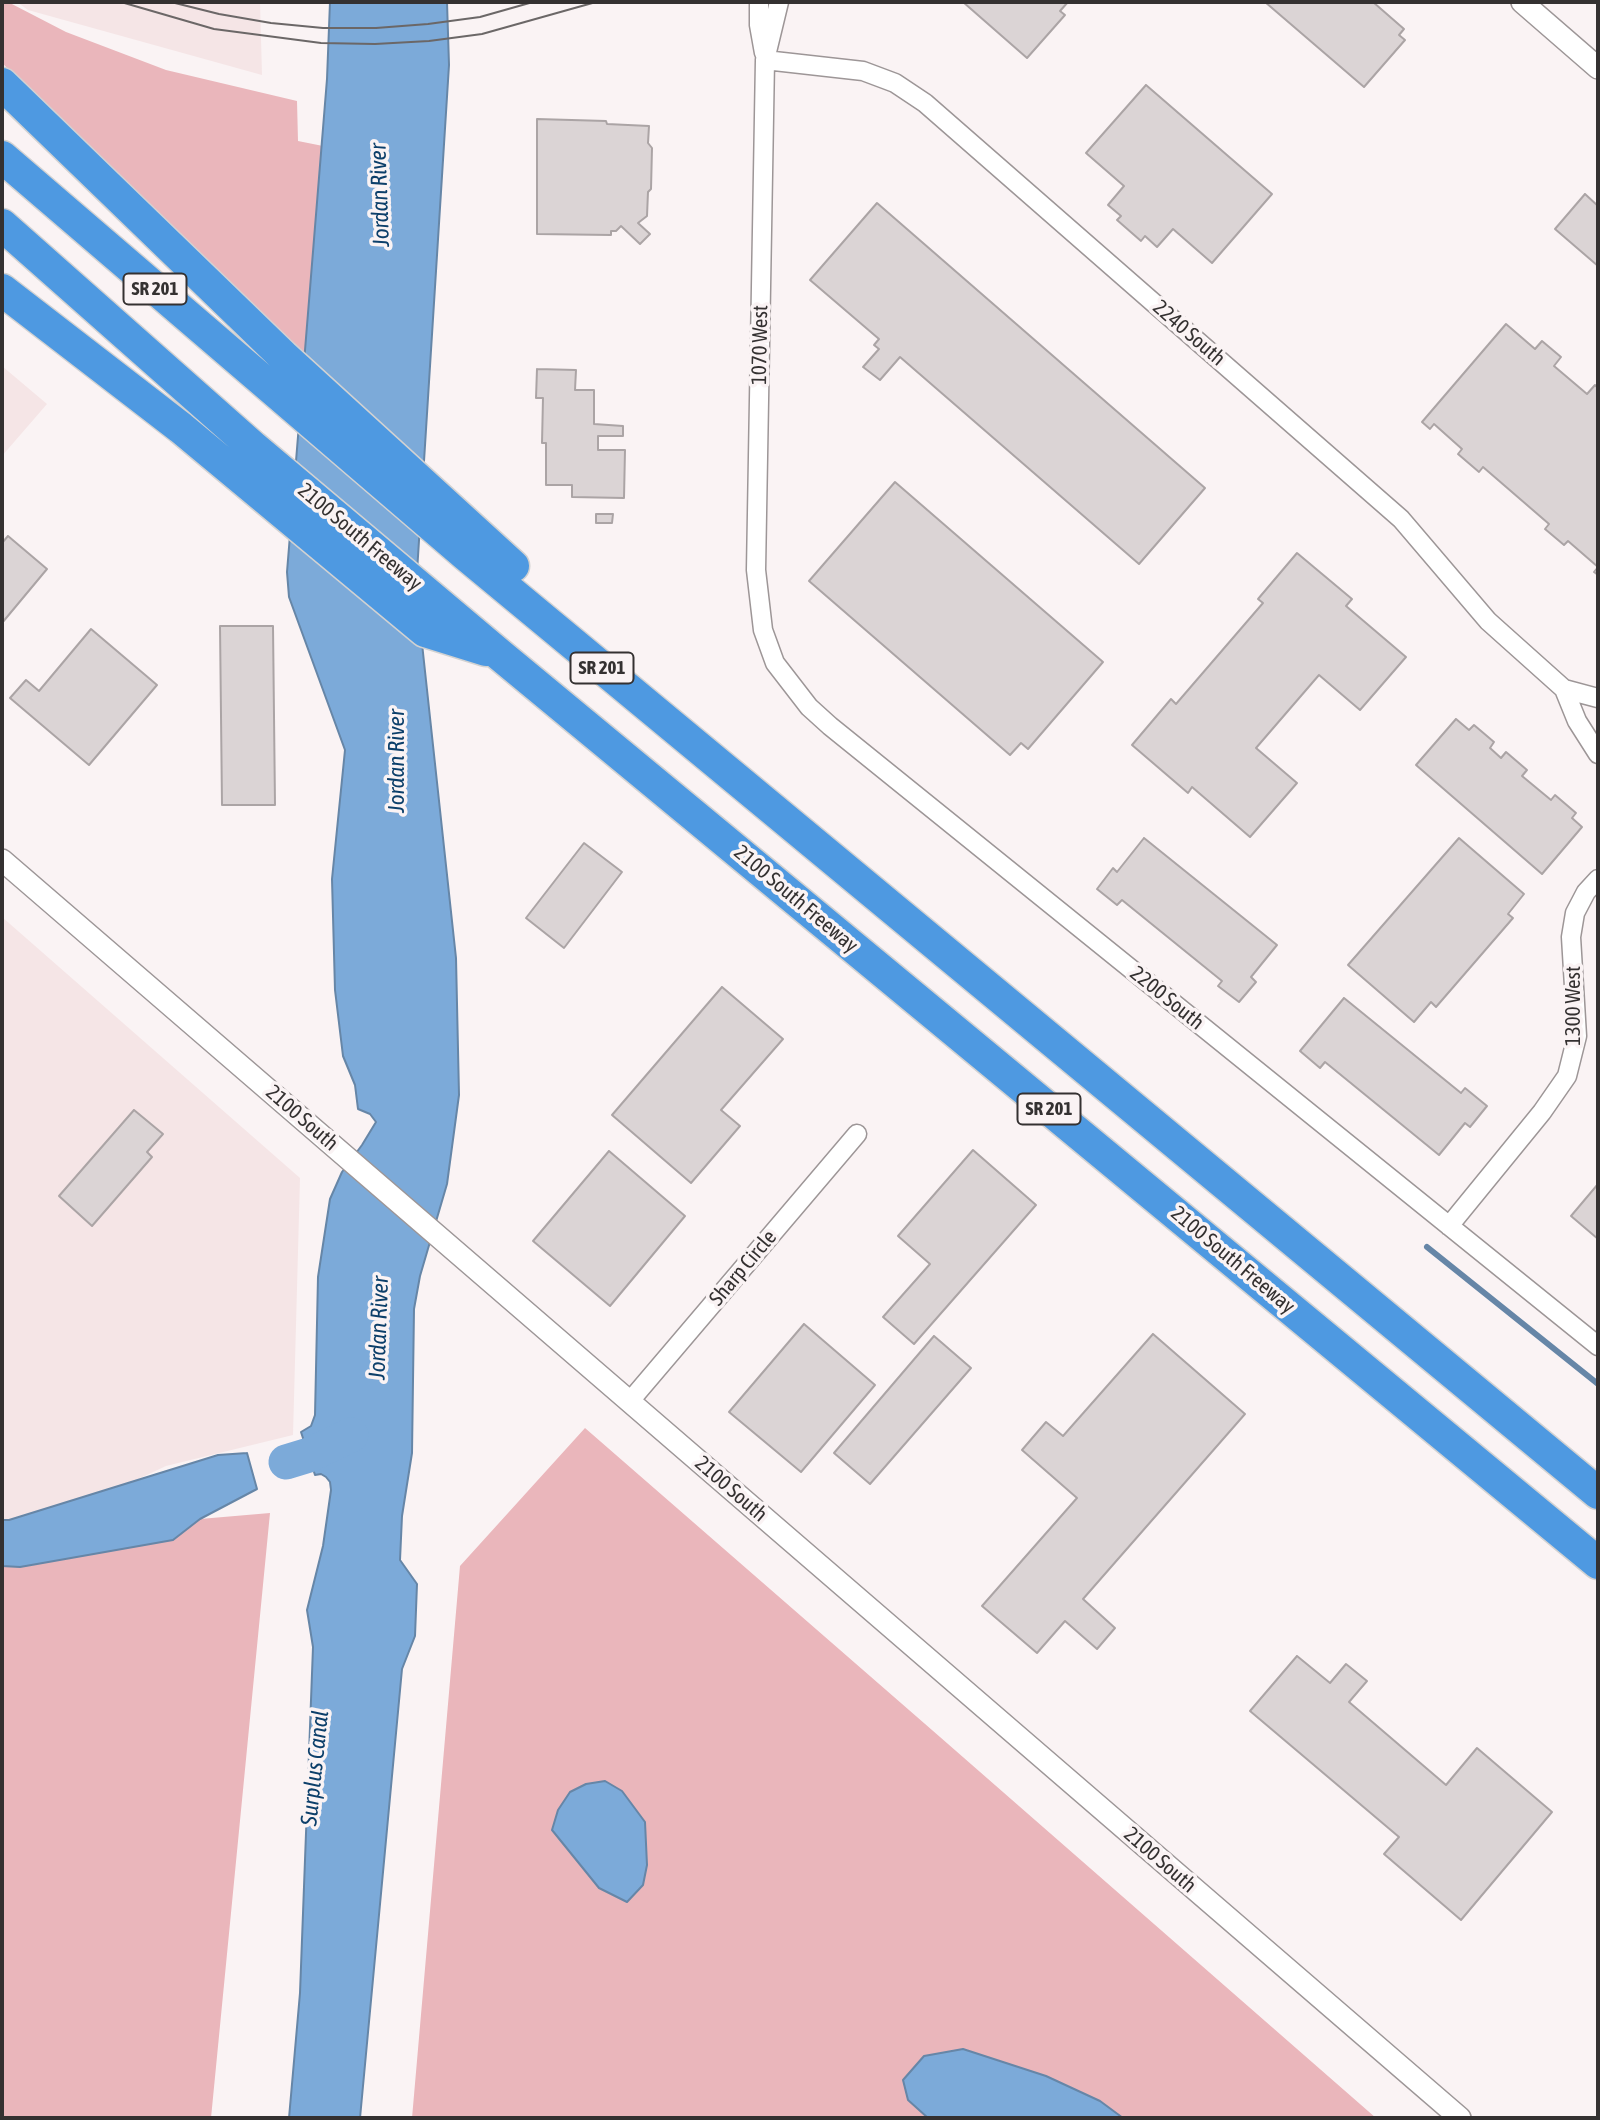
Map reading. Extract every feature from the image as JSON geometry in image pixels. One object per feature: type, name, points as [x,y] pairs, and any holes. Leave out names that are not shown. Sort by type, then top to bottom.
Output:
[{"type":"highway","points":[[2,85],[283,356],[462,521],[704,725],[738,782]]},
{"type":"highway","name":"SR 201","points":[[2,157],[466,555],[1598,1493]]},
{"type":"highway","name":"2100 South Freeway","points":[[2,225],[253,447],[500,655],[1598,1563]]},
{"type":"highway","points":[[2,290],[181,428],[425,631],[500,655]]},
{"type":"street","name":"1070 West","points":[[759,2],[759,25],[765,60],[756,570],[763,630]]},
{"type":"street","name":"1070 West","points":[[765,60],[779,2]]},
{"type":"street","points":[[1522,2],[1598,68]]},
{"type":"street","name":"2240 South","points":[[765,60],[863,71],[895,83],[925,103],[1401,519],[1488,621],[1564,689],[1577,721],[1598,754]]},
{"type":"street","name":"2200 South","points":[[763,630],[775,663],[790,686],[830,726],[1598,1346]]},
{"type":"street","name":"2240 South","points":[[1564,689],[1598,698]]},
{"type":"street","name":"2100 South","points":[[2,860],[1460,2118]]},
{"type":"street","name":"1300 West","points":[[1449,1226],[1557,1093],[1567,1076],[1577,1037],[1572,937],[1575,914],[1586,892],[1598,879]]},
{"type":"street","name":"Sharp Circle","points":[[629,1401],[857,1134]]},
{"type":"shaded area","points":[[2,2],[8,2],[66,32],[166,70],[297,101],[298,141],[328,147],[335,385],[2,63]]},
{"type":"shaded area","points":[[17,2],[260,2],[262,75],[28,10]]},
{"type":"shaded area","points":[[2,366],[47,404],[2,456]]},
{"type":"shaded area","points":[[2,917],[300,1178],[293,1435],[166,1466],[72,1510],[2,1522]]},
{"type":"shaded area","points":[[585,1428],[1376,2118],[412,2118],[460,1566]]},
{"type":"shaded area","points":[[270,1513],[211,2118],[2,2118],[2,1566],[20,1567],[173,1540],[200,1519]]},
{"type":"water","name":"Surplus Canal","points":[[330,2],[447,2],[449,65],[416,588],[456,958],[459,1095],[447,1184],[420,1276],[414,1309],[412,1453],[402,1516],[400,1560],[417,1584],[415,1636],[402,1669],[360,2118],[289,2118],[300,1993],[313,1647],[307,1610],[323,1546],[331,1490],[326,1477],[315,1475],[301,1432],[311,1426],[315,1415],[318,1277],[330,1199],[342,1172],[376,1122],[370,1114],[358,1109],[355,1085],[343,1056],[335,990],[332,879],[345,750],[289,597],[287,572],[327,79]]},
{"type":"water","points":[[247,1453],[257,1489],[200,1519],[173,1540],[20,1567],[2,1566],[2,1520],[218,1455]]},
{"type":"water","points":[[605,1781],[622,1791],[645,1822],[647,1865],[643,1885],[627,1902],[599,1888],[552,1830],[558,1810],[570,1792],[586,1784]]},
{"type":"water","points":[[963,2049],[1046,2076],[1100,2101],[1123,2118],[928,2118],[908,2100],[903,2080],[924,2056]]},
{"type":"building","points":[[963,2],[1068,2],[1060,11],[1065,15],[1027,58]]},
{"type":"building","points":[[1265,2],[1373,2],[1404,29],[1399,35],[1405,40],[1364,87]]},
{"type":"building","points":[[1146,85],[1272,194],[1212,263],[1173,229],[1157,247],[1145,236],[1141,241],[1117,220],[1121,216],[1108,205],[1124,186],[1086,153]]},
{"type":"building","points":[[537,119],[606,121],[607,124],[649,126],[648,143],[652,148],[651,189],[648,192],[647,216],[638,223],[650,234],[640,244],[621,226],[616,231],[611,231],[611,235],[537,234]]},
{"type":"building","points":[[1585,194],[1598,206],[1598,266],[1555,229]]},
{"type":"building","points":[[877,203],[1205,488],[1139,564],[900,357],[880,380],[863,367],[879,349],[874,345],[879,339],[810,280]]},
{"type":"building","points":[[1506,324],[1535,349],[1542,341],[1561,357],[1554,366],[1587,394],[1595,385],[1598,388],[1598,567],[1568,541],[1564,545],[1545,529],[1549,524],[1483,467],[1479,472],[1458,454],[1462,449],[1434,424],[1430,429],[1422,422]]},
{"type":"building","points":[[537,369],[576,370],[575,390],[594,390],[594,424],[623,426],[623,436],[598,436],[598,450],[625,450],[624,498],[572,497],[572,485],[546,485],[546,443],[542,443],[543,398],[536,398]]},
{"type":"building","points":[[895,482],[1103,662],[1028,749],[1021,743],[1010,755],[809,581]]},
{"type":"building","points":[[596,514],[613,514],[612,523],[596,523]]},
{"type":"building","points":[[8,536],[47,569],[2,623],[2,543]]},
{"type":"building","points":[[1297,553],[1352,599],[1346,606],[1406,657],[1360,710],[1319,675],[1256,748],[1297,783],[1250,837],[1192,787],[1188,793],[1132,745],[1171,699],[1176,704],[1263,603],[1258,599]]},
{"type":"building","points":[[220,626],[273,626],[275,805],[222,805]]},
{"type":"building","points":[[91,629],[157,685],[89,765],[10,698],[26,680],[39,691]]},
{"type":"building","points":[[1456,719],[1469,730],[1474,725],[1494,742],[1490,748],[1501,758],[1506,752],[1527,770],[1522,776],[1551,800],[1555,795],[1576,813],[1572,818],[1582,827],[1542,874],[1416,765]]},
{"type":"building","points":[[1144,838],[1277,945],[1251,977],[1256,982],[1239,1002],[1218,986],[1222,981],[1122,900],[1117,905],[1097,889],[1113,868],[1117,872]]},
{"type":"building","points":[[1459,838],[1524,894],[1508,914],[1513,918],[1436,1007],[1431,1002],[1414,1022],[1348,965]]},
{"type":"building","points":[[584,843],[622,872],[564,948],[526,918]]},
{"type":"building","points":[[722,987],[783,1039],[721,1110],[740,1126],[691,1183],[612,1115]]},
{"type":"building","points":[[1344,998],[1461,1093],[1465,1088],[1487,1106],[1470,1127],[1465,1123],[1439,1155],[1325,1062],[1320,1068],[1300,1051]]},
{"type":"building","points":[[134,1110],[163,1134],[147,1152],[152,1157],[92,1226],[59,1196]]},
{"type":"building","points":[[973,1150],[1036,1205],[914,1344],[883,1317],[930,1264],[898,1236]]},
{"type":"building","points":[[609,1151],[685,1216],[610,1306],[533,1241]]},
{"type":"building","points":[[1598,1184],[1598,1239],[1571,1216]]},
{"type":"building","points":[[804,1324],[875,1385],[801,1472],[729,1412]]},
{"type":"building","points":[[1153,1334],[1245,1414],[1083,1599],[1115,1628],[1097,1649],[1065,1621],[1037,1653],[982,1606],[1077,1498],[1022,1450],[1046,1422],[1063,1436]]},
{"type":"building","points":[[934,1336],[971,1368],[870,1484],[834,1453]]},
{"type":"building","points":[[1297,1656],[1330,1683],[1346,1664],[1367,1681],[1349,1702],[1446,1785],[1477,1748],[1552,1812],[1461,1920],[1384,1854],[1399,1837],[1250,1711]]},
{"type":"waterway","points":[[1427,1247],[1598,1384]]},
{"type":"waterway","name":"Jordan River","points":[[286,1462],[309,1455],[351,1435]]},
{"type":"tram line","points":[[121,2],[214,29],[321,43],[375,44],[482,34],[596,2]]},
{"type":"tram line","points":[[171,2],[271,23],[323,28],[428,24],[480,17],[533,2]]}]
